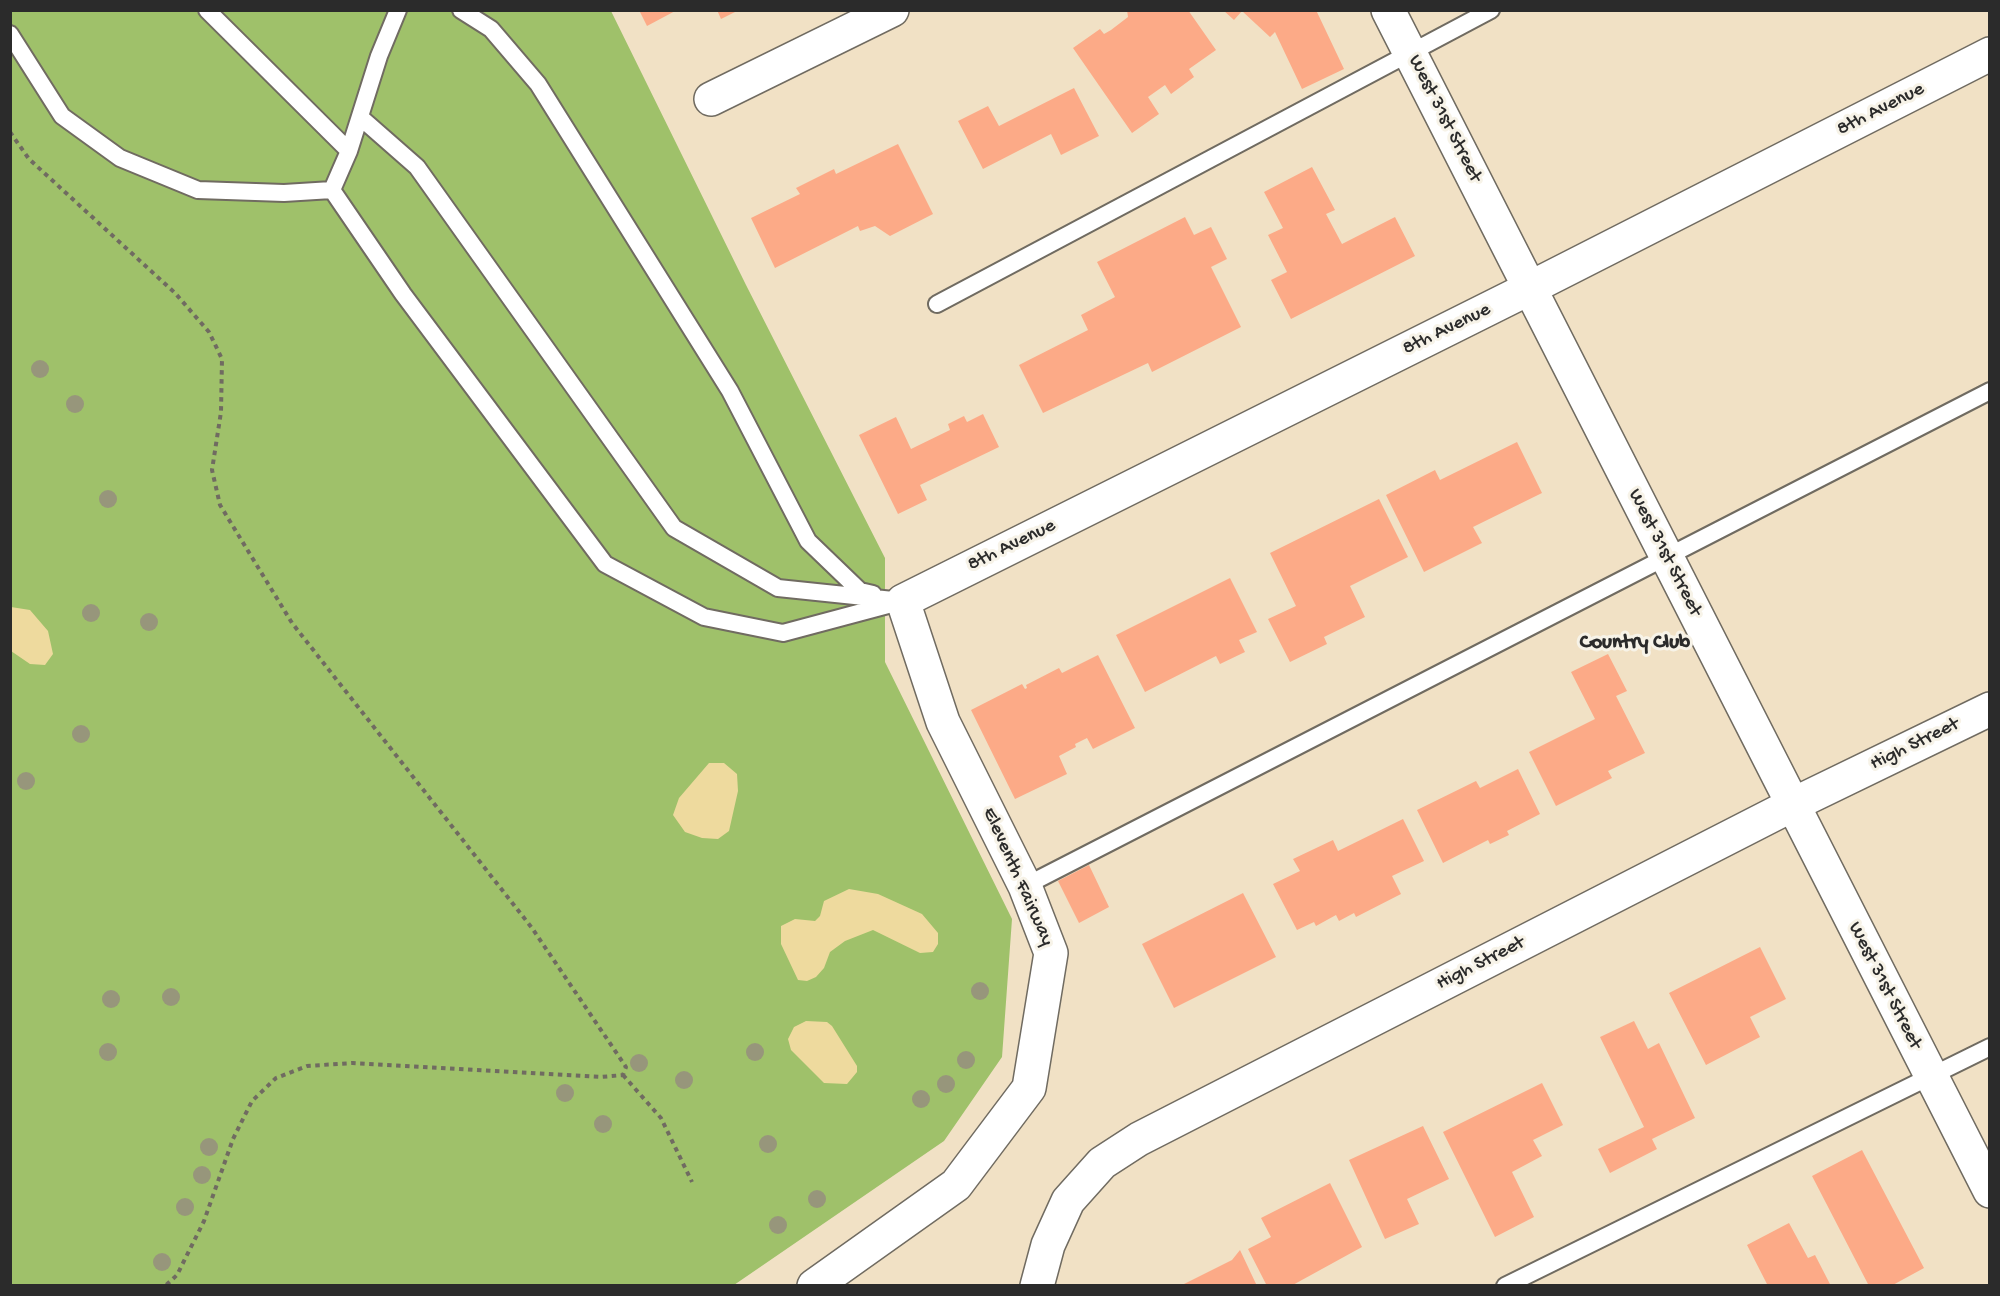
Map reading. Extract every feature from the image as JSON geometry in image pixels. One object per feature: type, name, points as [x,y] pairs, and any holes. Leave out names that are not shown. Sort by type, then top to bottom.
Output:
[{"type":"street","points":[[711,99],[891,10]]},
{"type":"street","name":"West 31st Street","points":[[1388,10],[1989,1191]]},
{"type":"street","name":"8th Avenue","points":[[903,601],[1530,288],[1989,54]]},
{"type":"street","name":"Eleventh Fairway","points":[[813,1286],[956,1185],[1029,1088],[1051,953],[1026,886],[943,722],[903,601]]},
{"type":"street","name":"High Street","points":[[1037,1286],[1048,1245],[1068,1202],[1102,1163],[1139,1139],[1792,805],[1989,709]]},
{"type":"lane","points":[[207,10],[349,151]]},
{"type":"lane","points":[[332,190],[349,151],[379,56],[398,10]]},
{"type":"lane","points":[[461,10],[491,29],[538,84],[730,391],[808,541],[860,591],[903,601]]},
{"type":"lane","points":[[937,304],[1491,10]]},
{"type":"lane","points":[[10,34],[62,116],[120,158],[198,190],[284,193],[332,190]]},
{"type":"lane","points":[[360,117],[417,166],[674,528],[778,588],[903,601]]},
{"type":"lane","points":[[332,190],[403,294],[605,564],[704,617],[783,633],[903,601]]},
{"type":"lane","points":[[1026,886],[1989,391]]},
{"type":"lane","points":[[1505,1286],[1989,1047]]},
{"type":"path","points":[[10,132],[29,159],[176,293],[209,332],[222,359],[221,412],[212,470],[220,506],[292,623],[532,928],[620,1056],[626,1066],[623,1075]]},
{"type":"path","points":[[165,1286],[177,1275],[204,1221],[233,1139],[252,1101],[276,1078],[307,1066],[352,1063],[601,1077],[623,1075]]},
{"type":"path","points":[[623,1075],[661,1118],[692,1182]]},
{"type":"green space","points":[[10,11],[611,11],[746,285],[885,558],[885,662],[1012,919],[1002,1057],[944,1141],[734,1285],[11,1285]]},
{"type":"sand","points":[[11,607],[30,610],[48,631],[53,654],[45,665],[30,664],[11,651]]},
{"type":"sand","points":[[709,763],[724,763],[737,774],[738,791],[729,831],[718,839],[702,838],[685,832],[673,815],[679,798]]},
{"type":"sand","points":[[849,889],[878,894],[922,914],[938,933],[938,944],[933,952],[920,953],[873,930],[845,941],[830,952],[824,968],[816,977],[807,981],[798,980],[781,944],[781,926],[795,919],[815,921],[820,916],[824,901]]},
{"type":"sand","points":[[806,1021],[827,1022],[832,1026],[857,1066],[857,1072],[847,1084],[824,1083],[791,1050],[788,1039],[794,1027]]},
{"type":"building","points":[[639,10],[677,10],[647,26]]},
{"type":"building","points":[[717,10],[739,10],[721,19]]},
{"type":"building","points":[[1127,10],[1188,10],[1216,50],[1189,69],[1194,77],[1171,94],[1165,85],[1148,97],[1159,114],[1132,133],[1073,48],[1100,29],[1104,34],[1111,30],[1128,17]]},
{"type":"building","points":[[1223,10],[1316,10],[1344,69],[1302,89],[1275,32],[1270,37],[1242,11],[1234,20]]},
{"type":"building","points":[[1074,88],[1099,136],[1061,155],[1051,134],[983,169],[958,121],[988,106],[999,126]]},
{"type":"building","points":[[898,144],[933,214],[890,236],[875,226],[860,231],[858,226],[775,268],[751,218],[800,194],[796,188],[834,169],[836,174]]},
{"type":"building","points":[[1312,167],[1335,210],[1326,214],[1342,244],[1395,217],[1415,256],[1291,319],[1271,280],[1287,272],[1268,235],[1283,228],[1264,192]]},
{"type":"building","points":[[1185,217],[1194,235],[1211,227],[1227,259],[1211,267],[1241,327],[1152,372],[1148,363],[1043,413],[1019,365],[1088,330],[1081,315],[1115,297],[1097,262]]},
{"type":"building","points":[[983,414],[999,447],[920,485],[927,500],[898,514],[859,435],[896,417],[911,449],[950,430],[948,424],[964,416],[967,422]]},
{"type":"building","points":[[1517,442],[1542,493],[1473,527],[1482,543],[1424,572],[1386,495],[1435,470],[1440,480]]},
{"type":"building","points":[[1379,499],[1408,557],[1350,586],[1365,617],[1324,637],[1327,644],[1290,662],[1268,619],[1296,606],[1270,553]]},
{"type":"building","points":[[1230,578],[1257,632],[1239,640],[1245,652],[1220,664],[1216,656],[1145,692],[1116,635]]},
{"type":"building","points":[[1608,654],[1627,691],[1616,696],[1645,753],[1608,771],[1612,778],[1556,806],[1529,752],[1595,719],[1571,672]]},
{"type":"building","points":[[1098,655],[1135,728],[1093,749],[1087,738],[1075,744],[1076,747],[1059,756],[1067,774],[1015,799],[971,710],[1022,684],[1025,689],[1026,685],[1059,668],[1062,673]]},
{"type":"building","points":[[1518,769],[1540,814],[1507,831],[1509,835],[1490,844],[1488,840],[1443,863],[1417,810],[1476,781],[1480,788]]},
{"type":"building","points":[[1403,819],[1424,861],[1392,876],[1401,894],[1356,917],[1354,913],[1339,921],[1336,915],[1316,926],[1314,922],[1297,930],[1273,884],[1300,871],[1293,859],[1333,840],[1338,851]]},
{"type":"building","points":[[1089,865],[1109,907],[1079,923],[1058,881]]},
{"type":"building","points":[[1243,893],[1276,957],[1174,1008],[1142,944]]},
{"type":"building","points":[[1760,947],[1786,999],[1750,1017],[1760,1037],[1706,1065],[1669,993]]},
{"type":"building","points":[[1634,1021],[1648,1049],[1659,1043],[1695,1118],[1652,1139],[1657,1149],[1610,1173],[1598,1149],[1644,1127],[1600,1037]]},
{"type":"building","points":[[1542,1083],[1563,1125],[1533,1140],[1542,1156],[1512,1172],[1534,1217],[1495,1237],[1443,1132]]},
{"type":"building","points":[[1423,1126],[1449,1179],[1407,1199],[1419,1224],[1385,1239],[1349,1160]]},
{"type":"building","points":[[1862,1150],[1924,1268],[1891,1286],[1869,1286],[1812,1176]]},
{"type":"building","points":[[1330,1183],[1362,1247],[1291,1286],[1267,1286],[1248,1249],[1271,1237],[1261,1218]]},
{"type":"building","points":[[1789,1223],[1808,1258],[1815,1255],[1831,1286],[1768,1286],[1747,1245]]},
{"type":"building","points":[[1240,1250],[1257,1286],[1180,1286],[1232,1260]]},
{"type":"district","name":"Country Club","points":[[1635,644]]}]
